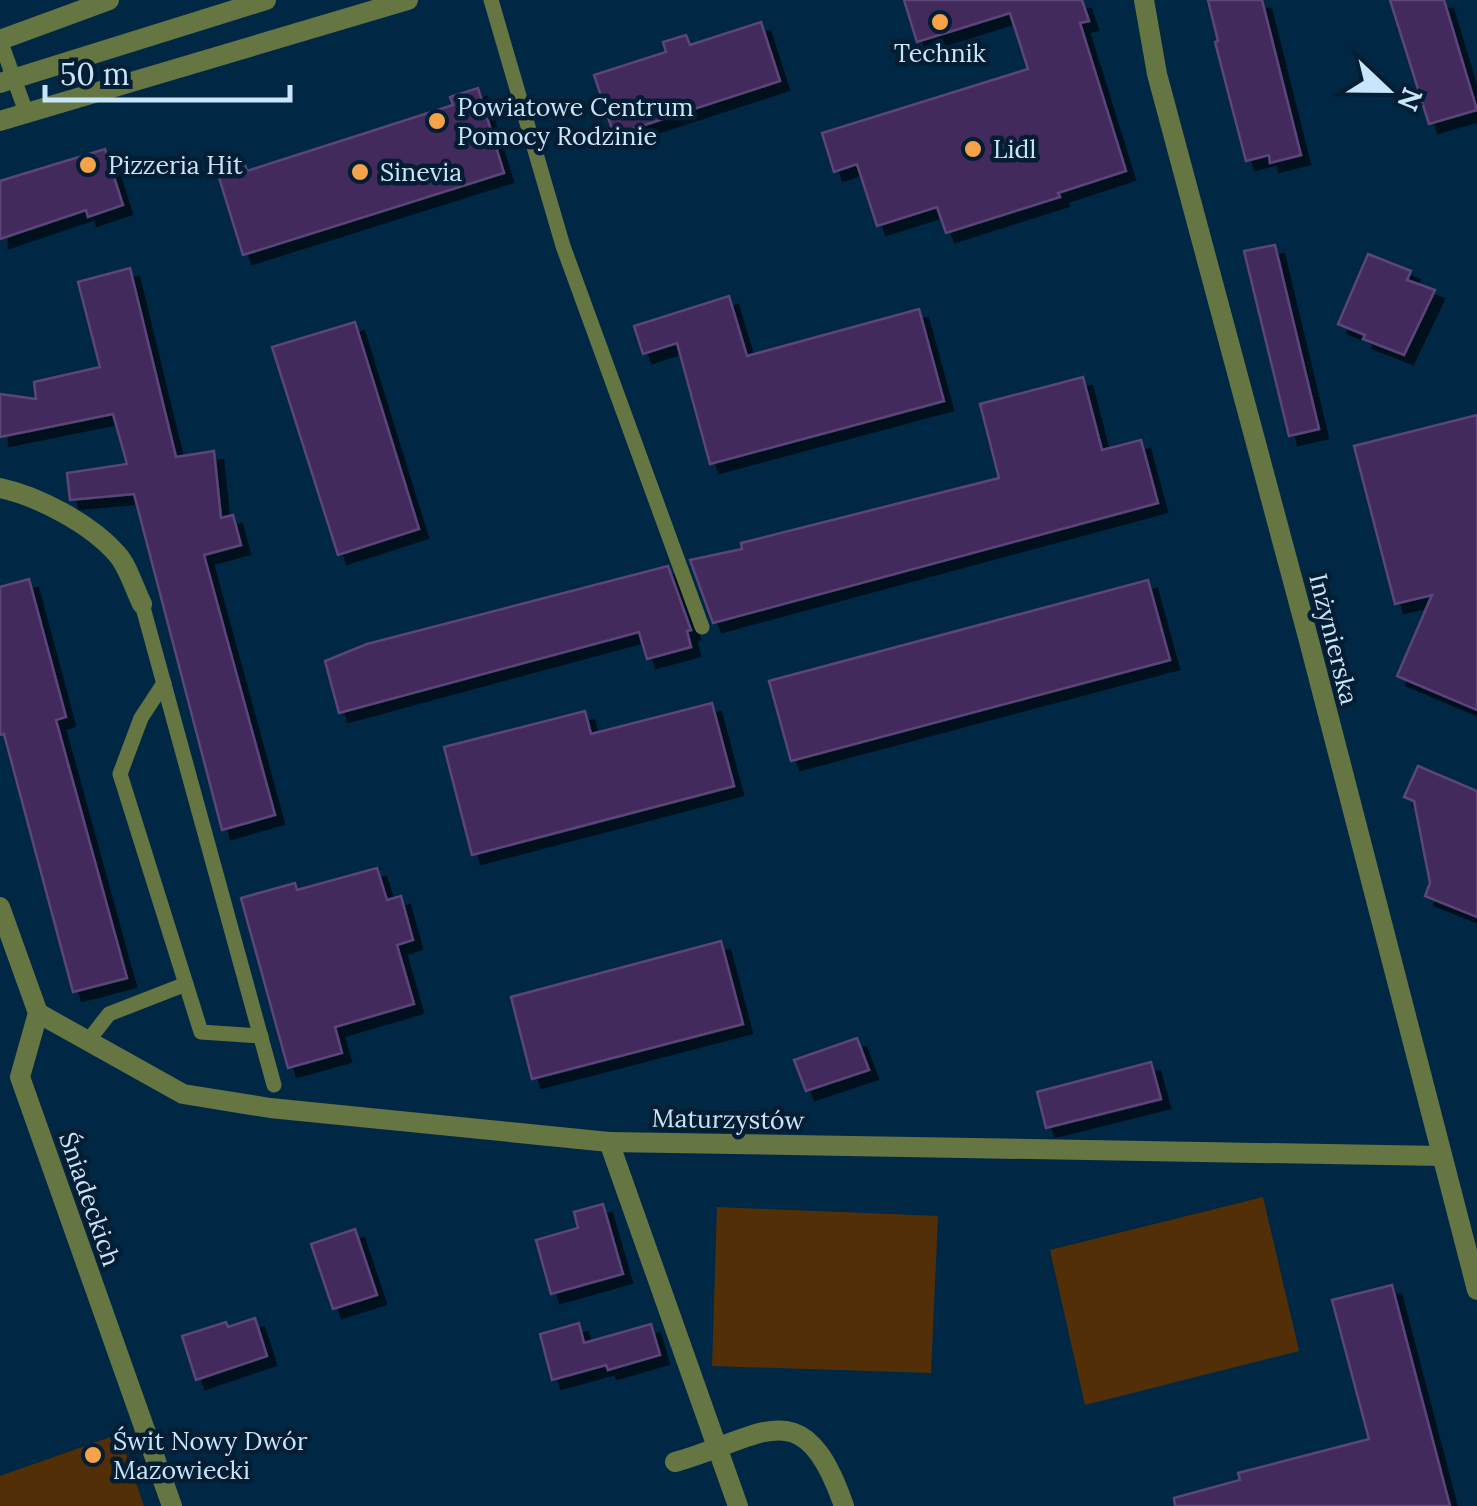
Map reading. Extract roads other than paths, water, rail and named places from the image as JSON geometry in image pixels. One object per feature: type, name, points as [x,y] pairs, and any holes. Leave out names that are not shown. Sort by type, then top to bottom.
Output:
[{"type":"street","points":[[0,40],[109,0]]},
{"type":"street","points":[[0,84],[266,0]]},
{"type":"street","points":[[0,120],[408,0]]},
{"type":"street","name":"Inżynierska","points":[[1144,0],[1158,74],[1477,1290]]},
{"type":"street","points":[[0,488],[70,516],[118,554],[142,604]]},
{"type":"street","points":[[0,907],[38,1013]]},
{"type":"street","name":"Maturzystów","points":[[38,1013],[183,1094],[270,1108],[609,1142],[1442,1156]]},
{"type":"street","name":"Śniadeckich","points":[[38,1013],[20,1077],[172,1506]]},
{"type":"street","points":[[609,1142],[738,1506]]},
{"type":"street","points":[[675,1462],[754,1432],[791,1430],[816,1445],[844,1506]]},
{"type":"lane","points":[[490,0],[563,246],[702,627]]},
{"type":"lane","points":[[0,40],[26,112]]},
{"type":"lane","points":[[142,604],[274,1085]]},
{"type":"lane","points":[[164,683],[141,718],[120,774],[200,1032],[260,1036]]},
{"type":"lane","points":[[88,1041],[109,1014],[186,984]]},
{"type":"place","name":"Technik","points":[[940,22]]},
{"type":"place","name":"Powiatowe Centrum Pomocy Rodzinie","points":[[437,121]]},
{"type":"place","name":"Lidl","points":[[973,149]]},
{"type":"place","name":"Pizzeria Hit","points":[[88,165]]},
{"type":"place","name":"Sinevia","points":[[360,172]]},
{"type":"place","name":"Świt Nowy Dwór Mazowiecki","points":[[93,1455]]}]
